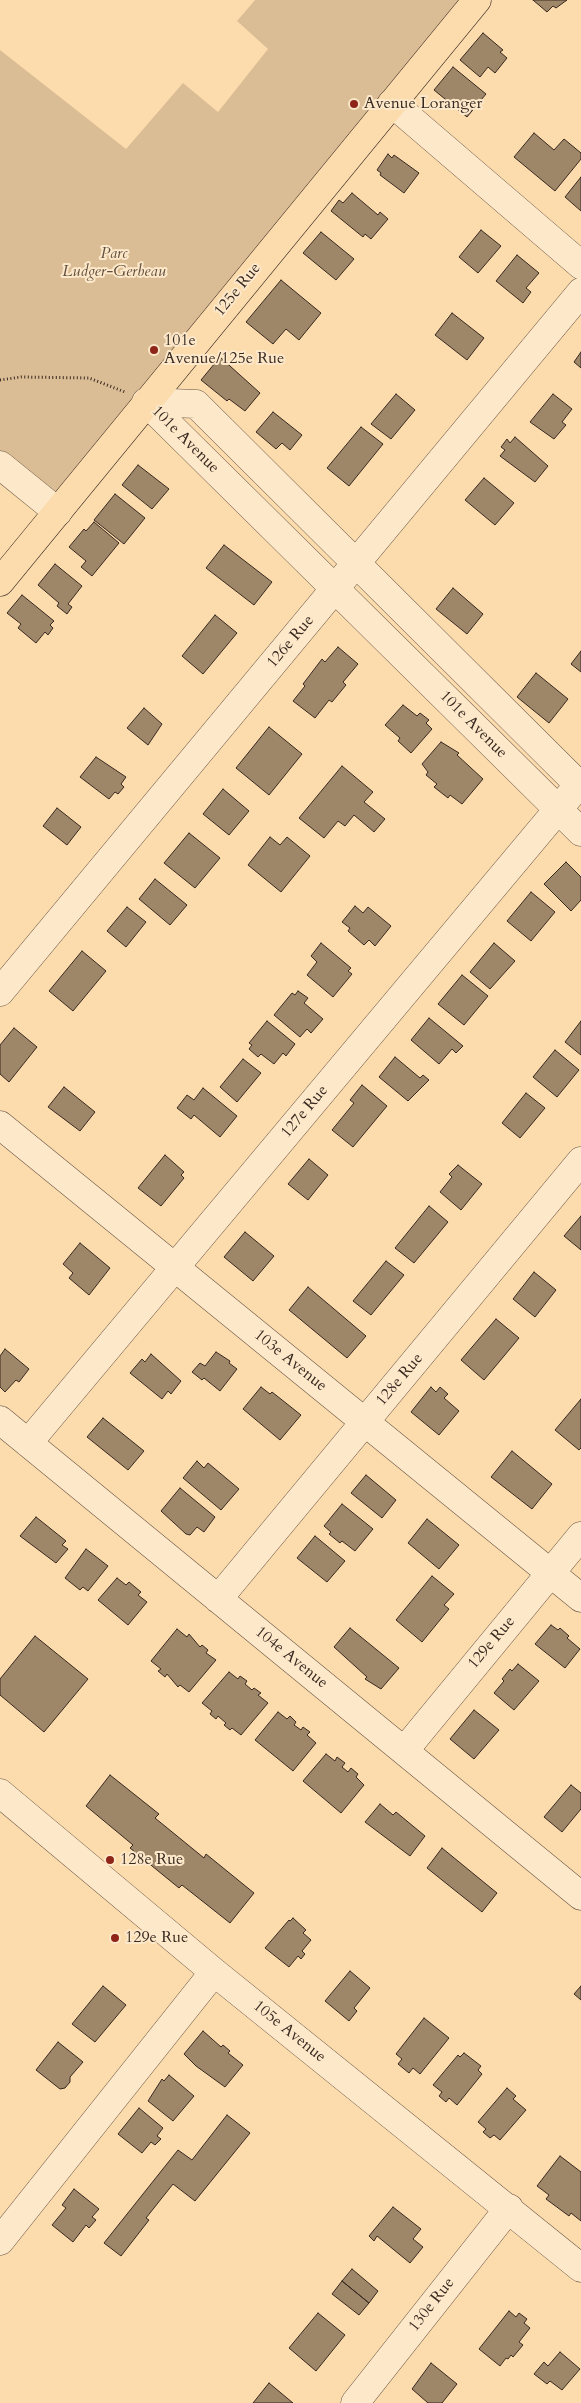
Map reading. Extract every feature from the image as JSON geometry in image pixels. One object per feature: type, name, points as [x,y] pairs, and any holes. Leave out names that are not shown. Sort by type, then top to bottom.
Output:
[{"type":"main road","name":"125e Rue","points":[[0,582],[477,0]]},
{"type":"street","points":[[392,103],[581,265]]},
{"type":"street","name":"126e Rue","points":[[0,992],[581,292]]},
{"type":"street","name":"101e Avenue","points":[[146,402],[196,404],[580,785]]},
{"type":"street","name":"101e Avenue","points":[[146,402],[581,832]]},
{"type":"street","points":[[0,465],[58,512]]},
{"type":"street","name":"127e Rue","points":[[28,1443],[580,785]]},
{"type":"street","name":"103e Avenue","points":[[0,1124],[581,1598]]},
{"type":"street","name":"128e Rue","points":[[218,1599],[581,1162]]},
{"type":"street","name":"104e Avenue","points":[[0,1420],[581,1896]]},
{"type":"street","name":"129e Rue","points":[[404,1750],[581,1536]]},
{"type":"street","name":"105e Avenue","points":[[0,1794],[214,1972],[509,2208],[581,2268]]},
{"type":"street","points":[[0,2241],[214,1972]]},
{"type":"street","name":"130e Rue","points":[[355,2403],[509,2208]]},
{"type":"path","points":[[0,380],[21,377],[89,378],[146,402]]},
{"type":"green space","name":"Parc Ludger-Gerbeau","points":[[255,0],[477,0],[58,512],[0,465],[0,50],[126,149],[183,83],[218,112],[268,49],[237,21]]},
{"type":"building","points":[[533,0],[567,0],[556,8],[553,6],[547,12]]},
{"type":"building","points":[[483,33],[503,50],[500,52],[507,58],[495,73],[488,67],[480,77],[460,60]]},
{"type":"building","points":[[453,67],[486,94],[467,117],[434,90]]},
{"type":"building","points":[[534,133],[554,150],[564,139],[581,153],[581,159],[555,191],[514,157]]},
{"type":"building","points":[[388,154],[392,158],[394,155],[419,173],[404,193],[380,175],[381,173],[377,170]]},
{"type":"building","points":[[581,177],[581,211],[565,197]]},
{"type":"building","points":[[352,193],[378,215],[380,212],[388,219],[371,239],[365,234],[363,237],[331,211],[339,200],[343,203]]},
{"type":"building","points":[[481,230],[501,246],[478,273],[459,257]]},
{"type":"building","points":[[321,232],[354,259],[336,280],[303,253]]},
{"type":"building","points":[[517,255],[539,273],[526,288],[531,292],[523,303],[496,281]]},
{"type":"building","points":[[281,280],[321,313],[299,340],[286,329],[273,344],[246,322]]},
{"type":"building","points":[[452,313],[484,338],[467,360],[435,335]]},
{"type":"building","points":[[581,352],[581,368],[574,362]]},
{"type":"building","points":[[220,357],[260,393],[245,411],[229,399],[227,401],[201,380]]},
{"type":"building","points":[[396,394],[415,410],[391,439],[371,424]]},
{"type":"building","points":[[553,394],[572,409],[562,422],[566,425],[554,439],[530,422]]},
{"type":"building","points":[[273,412],[302,435],[290,450],[282,443],[276,449],[256,432]]},
{"type":"building","points":[[361,427],[383,444],[349,486],[327,468]]},
{"type":"building","points":[[515,437],[548,466],[535,482],[500,456],[505,450],[501,447],[507,439],[510,443]]},
{"type":"building","points":[[138,465],[169,489],[152,509],[122,485]]},
{"type":"building","points":[[484,478],[514,503],[495,525],[465,500]]},
{"type":"building","points":[[115,494],[145,518],[124,544],[94,520]]},
{"type":"building","points":[[94,522],[119,543],[92,576],[81,567],[86,561],[69,547],[84,529],[86,531]]},
{"type":"building","points":[[224,545],[272,582],[254,605],[206,568]]},
{"type":"building","points":[[55,564],[82,586],[68,604],[72,607],[67,614],[57,606],[59,603],[38,585]]},
{"type":"building","points":[[453,588],[483,614],[467,634],[436,609]]},
{"type":"building","points":[[22,595],[54,621],[50,625],[53,628],[48,635],[45,632],[36,643],[18,628],[21,624],[7,613]]},
{"type":"building","points":[[215,615],[237,633],[203,674],[182,656]]},
{"type":"building","points":[[338,647],[358,664],[343,682],[346,685],[332,702],[329,700],[315,718],[293,701],[322,659],[325,662]]},
{"type":"building","points":[[581,651],[581,672],[571,664]]},
{"type":"building","points":[[536,673],[568,699],[549,723],[517,697]]},
{"type":"building","points":[[403,705],[417,716],[420,713],[429,720],[426,723],[432,729],[411,753],[398,741],[400,738],[385,725]]},
{"type":"building","points":[[144,708],[162,724],[148,745],[127,728]]},
{"type":"building","points":[[269,727],[302,754],[269,795],[236,768]]},
{"type":"building","points":[[441,742],[459,753],[457,755],[483,779],[462,804],[450,795],[448,798],[434,787],[437,784],[426,775],[428,772],[422,764]]},
{"type":"building","points":[[96,757],[126,777],[121,784],[124,787],[118,794],[115,792],[109,799],[80,777]]},
{"type":"building","points":[[342,766],[373,792],[364,802],[385,819],[374,832],[354,815],[345,826],[338,821],[324,838],[299,818]]},
{"type":"building","points":[[223,789],[249,811],[229,835],[203,814]]},
{"type":"building","points":[[57,808],[81,827],[67,845],[43,826]]},
{"type":"building","points":[[189,833],[220,858],[195,888],[164,863]]},
{"type":"building","points":[[270,837],[280,845],[287,837],[310,856],[281,892],[248,865]]},
{"type":"building","points":[[566,862],[581,877],[581,900],[571,911],[544,884]]},
{"type":"building","points":[[155,879],[187,905],[170,925],[139,899]]},
{"type":"building","points":[[531,892],[555,912],[531,941],[507,921]]},
{"type":"building","points":[[355,906],[363,913],[368,907],[391,926],[375,946],[369,940],[364,945],[348,931],[350,928],[342,922]]},
{"type":"building","points":[[127,907],[146,922],[126,947],[107,931]]},
{"type":"building","points":[[321,943],[351,968],[348,971],[352,974],[333,997],[307,975],[317,962],[311,956]]},
{"type":"building","points":[[494,943],[515,961],[490,989],[470,972]]},
{"type":"building","points":[[82,951],[106,971],[73,1011],[49,991]]},
{"type":"building","points":[[462,975],[488,996],[464,1025],[438,1004]]},
{"type":"building","points":[[298,991],[308,998],[304,1003],[323,1019],[311,1033],[307,1029],[300,1037],[274,1015],[292,993],[295,995]]},
{"type":"building","points":[[429,1018],[463,1046],[456,1053],[452,1049],[439,1064],[411,1040]]},
{"type":"building","points":[[267,1021],[295,1044],[286,1056],[283,1053],[274,1064],[261,1054],[258,1057],[249,1049],[252,1045],[249,1043]]},
{"type":"building","points":[[581,1021],[581,1055],[565,1042]]},
{"type":"building","points":[[14,1028],[37,1047],[9,1082],[0,1074],[0,1045]]},
{"type":"building","points":[[555,1050],[579,1070],[557,1097],[533,1077]]},
{"type":"building","points":[[395,1057],[420,1078],[423,1075],[429,1080],[408,1101],[379,1077]]},
{"type":"building","points":[[243,1059],[261,1073],[237,1102],[220,1087]]},
{"type":"building","points":[[362,1085],[387,1106],[353,1147],[332,1130],[354,1103],[350,1100]]},
{"type":"building","points":[[64,1087],[95,1112],[80,1131],[48,1107]]},
{"type":"building","points":[[203,1088],[237,1116],[220,1137],[194,1115],[191,1119],[177,1108],[187,1095],[194,1100]]},
{"type":"building","points":[[526,1093],[545,1108],[520,1138],[502,1123]]},
{"type":"building","points":[[165,1155],[184,1172],[181,1175],[184,1178],[161,1206],[138,1188]]},
{"type":"building","points":[[309,1159],[328,1175],[308,1200],[288,1184]]},
{"type":"building","points":[[458,1165],[482,1184],[461,1210],[440,1192],[452,1177],[449,1174]]},
{"type":"building","points":[[429,1206],[448,1222],[414,1263],[395,1248]]},
{"type":"building","points":[[581,1216],[581,1250],[564,1236]]},
{"type":"building","points":[[245,1232],[274,1256],[253,1281],[224,1257]]},
{"type":"building","points":[[80,1243],[110,1268],[89,1295],[69,1278],[73,1273],[63,1264]]},
{"type":"building","points":[[386,1261],[404,1275],[371,1315],[353,1301]]},
{"type":"building","points":[[534,1272],[556,1290],[535,1317],[513,1299]]},
{"type":"building","points":[[308,1287],[366,1336],[347,1358],[289,1310]]},
{"type":"building","points":[[496,1319],[519,1338],[484,1380],[461,1360]]},
{"type":"building","points":[[5,1349],[29,1369],[19,1382],[16,1380],[5,1392],[0,1387],[0,1356]]},
{"type":"building","points":[[216,1352],[230,1361],[229,1363],[237,1369],[220,1391],[204,1378],[202,1380],[192,1372],[200,1363],[205,1366]]},
{"type":"building","points":[[151,1354],[181,1381],[171,1394],[168,1391],[162,1399],[130,1373],[142,1359],[145,1362]]},
{"type":"building","points":[[261,1387],[270,1394],[272,1392],[301,1415],[280,1440],[243,1409]]},
{"type":"building","points":[[431,1387],[436,1392],[440,1387],[448,1394],[444,1398],[459,1411],[439,1435],[411,1412]]},
{"type":"building","points":[[581,1399],[581,1448],[579,1450],[555,1430]]},
{"type":"building","points":[[103,1418],[144,1451],[128,1470],[87,1437]]},
{"type":"building","points":[[512,1451],[552,1484],[532,1509],[491,1477]]},
{"type":"building","points":[[197,1461],[204,1468],[208,1463],[239,1489],[221,1510],[183,1478]]},
{"type":"building","points":[[366,1475],[396,1500],[382,1518],[351,1493]]},
{"type":"building","points":[[180,1488],[215,1517],[204,1532],[197,1527],[190,1535],[186,1534],[161,1511]]},
{"type":"building","points":[[342,1504],[373,1529],[355,1551],[342,1541],[340,1543],[329,1534],[331,1532],[324,1526]]},
{"type":"building","points":[[36,1517],[66,1541],[62,1545],[68,1549],[56,1563],[20,1536]]},
{"type":"building","points":[[427,1519],[459,1545],[439,1569],[408,1543]]},
{"type":"building","points":[[315,1536],[345,1561],[327,1582],[297,1558]]},
{"type":"building","points":[[86,1549],[108,1566],[88,1591],[83,1587],[80,1590],[65,1578]]},
{"type":"building","points":[[432,1576],[454,1594],[444,1605],[449,1609],[422,1642],[396,1620]]},
{"type":"building","points":[[117,1578],[126,1585],[129,1582],[141,1592],[138,1595],[147,1602],[128,1625],[98,1600]]},
{"type":"building","points":[[551,1625],[558,1630],[560,1628],[569,1636],[567,1638],[580,1649],[565,1668],[535,1644]]},
{"type":"building","points":[[350,1628],[399,1668],[381,1689],[365,1679],[367,1677],[334,1647]]},
{"type":"building","points":[[177,1629],[187,1637],[189,1634],[200,1647],[202,1645],[208,1650],[206,1653],[216,1660],[189,1692],[180,1685],[178,1687],[167,1674],[165,1677],[158,1671],[161,1669],[151,1661]]},
{"type":"building","points":[[35,1636],[88,1679],[44,1732],[0,1695],[0,1679]]},
{"type":"building","points":[[518,1664],[539,1681],[514,1710],[494,1693],[504,1681],[502,1679],[510,1669],[512,1671]]},
{"type":"building","points":[[229,1672],[238,1679],[240,1676],[247,1681],[245,1684],[252,1690],[254,1688],[261,1693],[258,1695],[268,1703],[241,1735],[232,1728],[230,1730],[224,1725],[226,1723],[218,1716],[216,1719],[210,1714],[212,1711],[202,1703]]},
{"type":"building","points":[[474,1710],[499,1730],[474,1759],[450,1739]]},
{"type":"building","points":[[278,1712],[287,1719],[290,1716],[296,1722],[294,1725],[301,1730],[303,1727],[310,1732],[307,1735],[316,1743],[293,1771],[255,1740]]},
{"type":"building","points":[[326,1754],[335,1761],[337,1757],[345,1763],[342,1767],[348,1772],[351,1768],[358,1774],[356,1777],[364,1785],[341,1813],[303,1781]]},
{"type":"building","points":[[110,1775],[159,1814],[155,1818],[204,1858],[206,1854],[254,1893],[230,1923],[182,1885],[179,1888],[130,1848],[133,1845],[86,1806]]},
{"type":"building","points":[[571,1785],[581,1793],[581,1809],[562,1832],[544,1817]]},
{"type":"building","points":[[380,1804],[393,1815],[396,1812],[425,1836],[410,1856],[365,1822]]},
{"type":"building","points":[[442,1848],[497,1893],[482,1912],[427,1868]]},
{"type":"building","points":[[293,1918],[306,1930],[303,1933],[311,1940],[302,1951],[305,1954],[301,1959],[298,1956],[289,1967],[265,1948],[289,1920]]},
{"type":"building","points":[[350,1971],[370,1988],[354,2008],[357,2011],[349,2021],[325,2001]]},
{"type":"building","points":[[103,1986],[126,2005],[95,2042],[72,2024]]},
{"type":"building","points":[[581,1986],[581,2000],[574,1994]]},
{"type":"building","points":[[424,2018],[449,2038],[420,2074],[413,2068],[409,2073],[398,2064],[402,2059],[396,2054]]},
{"type":"building","points":[[203,2031],[221,2047],[223,2045],[230,2051],[228,2053],[243,2065],[225,2087],[196,2066],[184,2054]]},
{"type":"building","points":[[58,2042],[83,2062],[70,2077],[70,2082],[65,2088],[60,2089],[36,2070]]},
{"type":"building","points":[[464,2053],[481,2066],[478,2070],[482,2074],[457,2105],[449,2098],[446,2102],[439,2096],[442,2092],[433,2085],[458,2055],[460,2057]]},
{"type":"building","points":[[169,2075],[194,2096],[173,2121],[148,2101],[162,2079],[164,2081]]},
{"type":"building","points":[[507,2088],[516,2096],[513,2099],[526,2110],[500,2140],[494,2135],[490,2138],[483,2132],[486,2129],[478,2122]]},
{"type":"building","points":[[139,2108],[163,2128],[157,2136],[161,2139],[155,2145],[151,2142],[142,2153],[118,2134]]},
{"type":"building","points":[[227,2115],[250,2133],[195,2201],[173,2184],[146,2218],[149,2220],[121,2256],[104,2243],[178,2150],[192,2160]]},
{"type":"building","points":[[560,2156],[581,2172],[581,2221],[571,2213],[569,2216],[546,2199],[549,2195],[537,2186]]},
{"type":"building","points":[[74,2189],[99,2209],[92,2217],[96,2220],[89,2228],[86,2225],[73,2242],[52,2225],[66,2208],[62,2205]]},
{"type":"building","points":[[393,2207],[421,2229],[413,2239],[423,2247],[410,2263],[377,2236],[374,2241],[369,2236]]},
{"type":"building","points":[[352,2269],[378,2291],[369,2303],[342,2281]]},
{"type":"building","points":[[342,2281],[369,2303],[359,2315],[332,2294]]},
{"type":"building","points":[[509,2311],[516,2317],[519,2313],[527,2319],[524,2323],[530,2328],[519,2342],[523,2345],[513,2357],[511,2355],[508,2359],[506,2358],[500,2366],[479,2349]]},
{"type":"building","points":[[318,2313],[345,2335],[316,2371],[289,2348]]},
{"type":"building","points":[[560,2352],[580,2369],[562,2390],[550,2381],[547,2384],[534,2374],[544,2362],[548,2366]]},
{"type":"building","points":[[431,2363],[457,2384],[442,2403],[428,2403],[412,2389]]},
{"type":"building","points":[[269,2383],[293,2403],[253,2403]]},
{"type":"place","name":"Avenue Loranger","points":[[354,104]]},
{"type":"place","name":"101e Avenue/125e Rue","points":[[154,350]]},
{"type":"place","name":"128e Rue","points":[[110,1860]]},
{"type":"place","name":"129e Rue","points":[[115,1938]]}]
